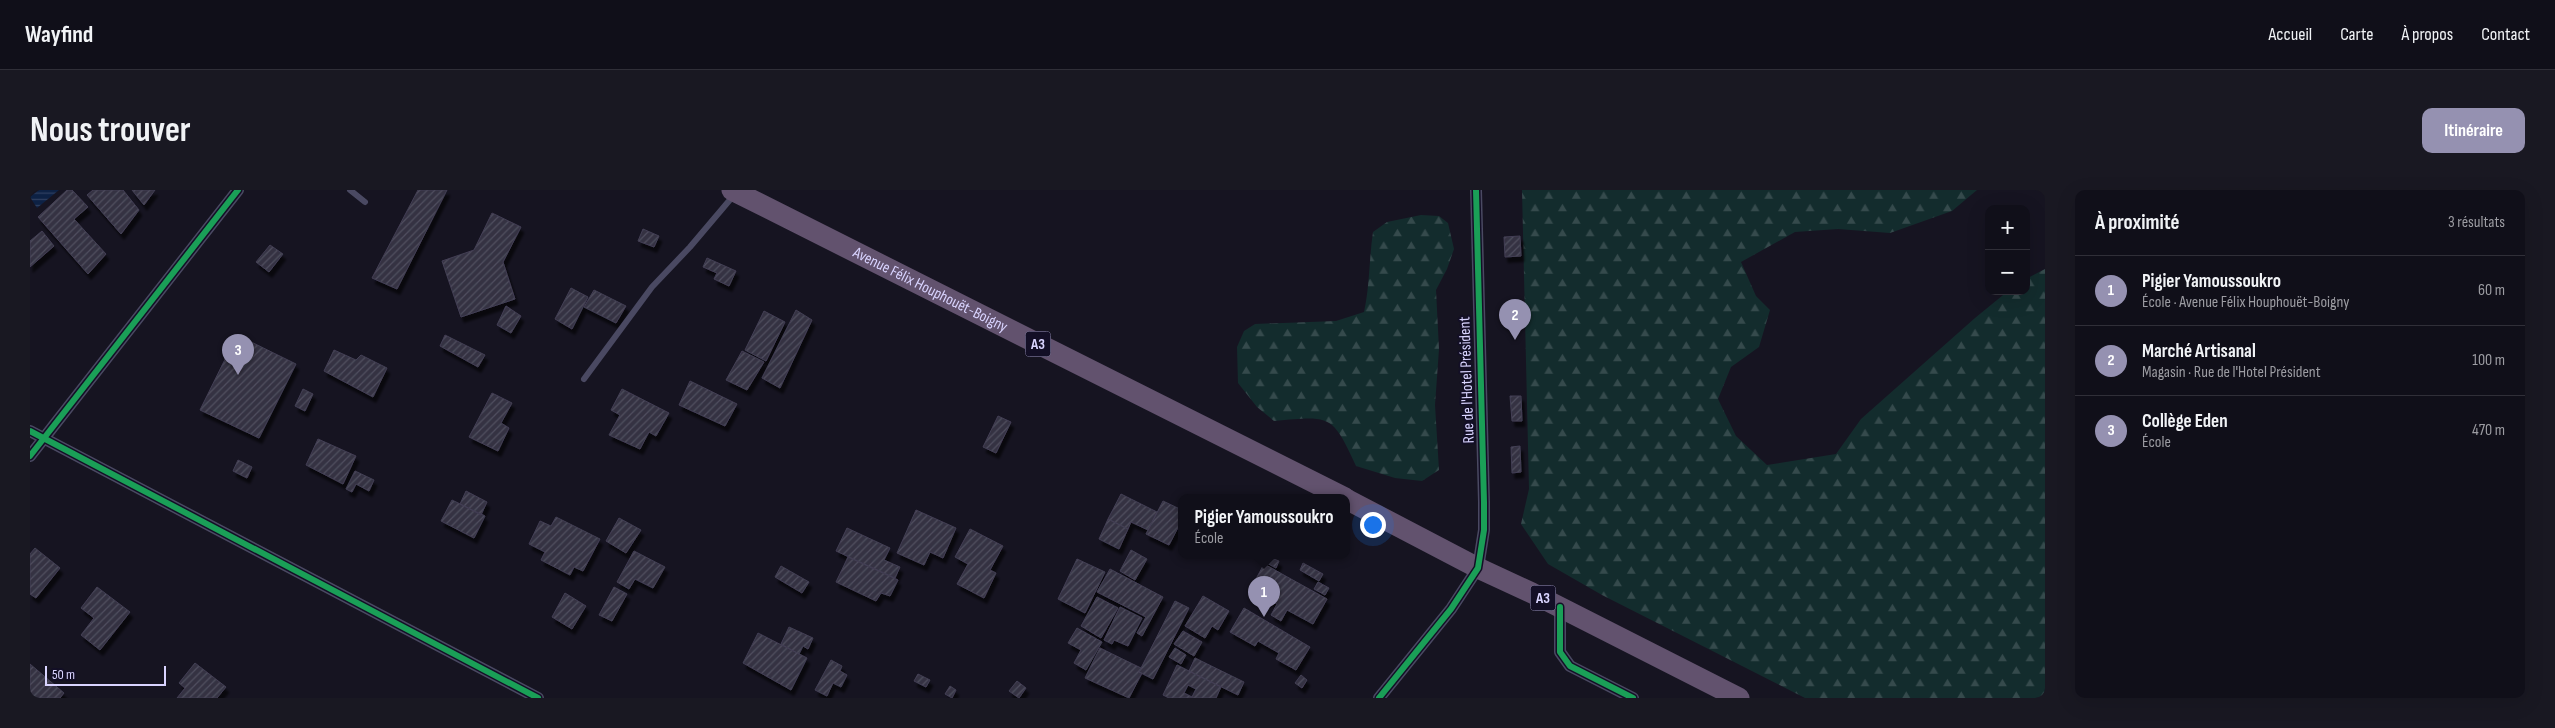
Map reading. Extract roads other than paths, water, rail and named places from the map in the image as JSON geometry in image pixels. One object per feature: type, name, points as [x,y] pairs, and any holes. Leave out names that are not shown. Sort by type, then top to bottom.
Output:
[{"type":"highway","name":"Avenue Félix Houphouët-Boigny","points":[[734,191],[1336,494]]},
{"type":"highway","name":"Avenue Félix Houphouët-Boigny","points":[[1350,501],[1478,568],[1560,607],[1739,698]]},
{"type":"street","points":[[30,456],[238,190]]},
{"type":"street","name":"Rue de l'Hotel Président","points":[[1476,190],[1484,502],[1484,530],[1478,568]]},
{"type":"street","points":[[30,432],[538,698]]},
{"type":"street","points":[[1380,698],[1451,609],[1478,568]]},
{"type":"street","points":[[1560,607],[1560,652],[1570,666],[1633,698]]},
{"type":"lane","points":[[350,190],[366,202]]},
{"type":"lane","points":[[584,379],[652,287],[690,247],[734,191]]},
{"type":"water","points":[[39,190],[59,190],[37,208],[30,197]]},
{"type":"place","name":"Marché Artisanal","points":[[1515,340]]},
{"type":"place","name":"Collège Eden","points":[[238,375]]},
{"type":"place","name":"Pigier Yamoussoukro","points":[[1264,617]]}]
